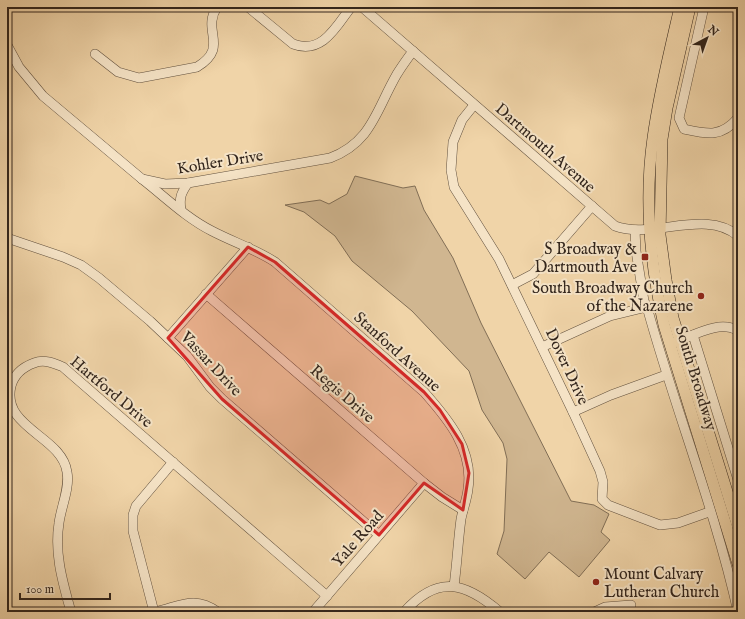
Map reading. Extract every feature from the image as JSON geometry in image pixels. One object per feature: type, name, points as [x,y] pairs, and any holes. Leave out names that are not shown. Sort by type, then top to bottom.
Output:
[{"type":"main road","name":"South Broadway","points":[[680,7],[661,89],[652,139],[649,184],[654,228],[666,280],[675,342],[738,564]]},
{"type":"main road","name":"South Broadway","points":[[654,228],[662,139],[667,108],[690,7]]},
{"type":"main road","name":"South Broadway","points":[[675,342],[738,527]]},
{"type":"street","points":[[95,54],[118,72],[139,78],[198,67],[206,62],[212,55],[214,40],[212,19],[217,7]]},
{"type":"street","points":[[248,7],[293,44],[301,47],[309,47],[318,45],[326,39],[352,7]]},
{"type":"street","name":"Dartmouth Avenue","points":[[362,7],[615,226],[635,230],[715,225],[737,234]]},
{"type":"street","points":[[704,7],[679,118],[684,129],[703,133],[714,133],[728,128],[738,118]]},
{"type":"street","name":"Kohler Drive","points":[[7,46],[24,74],[43,96],[142,179],[165,184],[188,183],[330,158],[343,153],[355,145],[372,125],[397,75],[413,51]]},
{"type":"street","name":"Dover Drive","points":[[474,105],[462,120],[453,142],[451,170],[453,184],[466,208],[487,237],[512,285],[573,412],[600,471],[603,482],[602,500],[605,504],[660,525],[678,523],[709,512]]},
{"type":"street","name":"Stanford Avenue","points":[[142,179],[181,210],[211,230],[248,246],[275,262],[424,392],[440,410],[459,438],[468,462],[469,488],[463,510],[454,586]]},
{"type":"street","points":[[181,210],[179,199],[182,191],[188,183]]},
{"type":"street","points":[[512,285],[533,274],[592,206]]},
{"type":"street","points":[[635,230],[638,270],[644,301],[731,582],[738,612]]},
{"type":"street","name":"Vassar Drive","points":[[7,238],[63,257],[81,266],[99,278],[187,356],[210,387],[222,399],[379,535]]},
{"type":"street","points":[[168,338],[248,246]]},
{"type":"street","name":"Regis Drive","points":[[206,294],[424,483],[442,498],[463,510]]},
{"type":"street","points":[[542,347],[605,318],[647,307]]},
{"type":"street","points":[[675,342],[719,326],[729,326],[738,331]]},
{"type":"street","points":[[693,336],[738,480]]},
{"type":"street","name":"Hartford Drive","points":[[71,612],[61,574],[56,545],[68,479],[67,471],[59,454],[17,417],[13,411],[10,401],[12,382],[18,373],[35,362],[45,361],[63,367],[327,596]]},
{"type":"street","points":[[573,412],[611,395],[666,375]]},
{"type":"street","points":[[173,462],[136,506],[133,515],[133,531],[155,612],[189,602],[208,605],[218,612]]},
{"type":"street","name":"Yale Road","points":[[313,612],[424,483]]},
{"type":"street","points":[[404,612],[414,601],[430,591],[454,586],[470,590],[483,598],[500,612]]},
{"type":"street","points":[[594,612],[605,607],[631,605]]},
{"type":"highlighted area","points":[[248,247],[275,262],[424,392],[440,410],[462,444],[469,473],[463,510],[424,483],[379,535],[222,399],[168,338]]},
{"type":"shaded area","points":[[355,176],[403,188],[415,186],[424,210],[453,258],[481,323],[571,501],[594,505],[609,514],[601,532],[610,540],[579,577],[549,552],[525,579],[497,554],[504,531],[507,459],[503,443],[482,410],[469,371],[412,311],[352,261],[335,236],[304,212],[285,205],[320,200],[329,204],[347,194]]},
{"type":"place","name":"S Broadway & Dartmouth Ave","points":[[645,257]]},
{"type":"place","name":"South Broadway Church of the Nazarene","points":[[701,296]]},
{"type":"place","name":"Mount Calvary Lutheran Church","points":[[596,582]]}]
